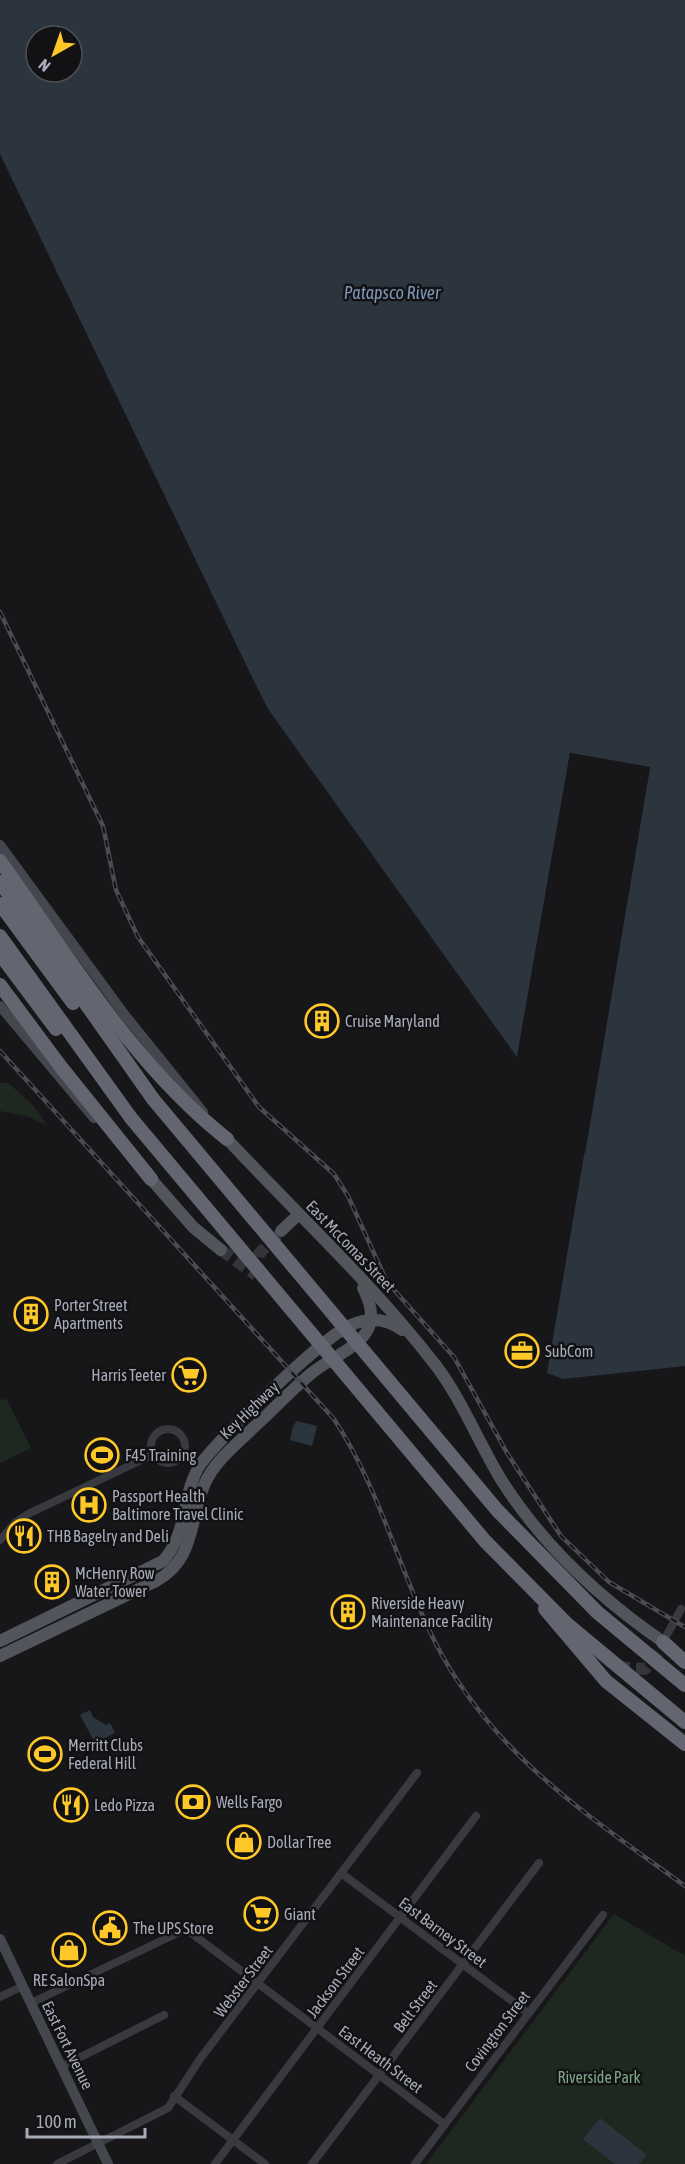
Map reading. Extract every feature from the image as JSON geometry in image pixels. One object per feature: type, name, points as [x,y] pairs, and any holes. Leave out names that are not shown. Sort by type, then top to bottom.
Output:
[{"type":"highway","points":[[0,861],[126,1035],[193,1112],[227,1139]]},
{"type":"highway","points":[[0,882],[153,1099]]},
{"type":"highway","points":[[0,904],[108,1048],[496,1510],[597,1612],[685,1685]]},
{"type":"highway","points":[[0,936],[131,1118]]},
{"type":"highway","points":[[0,954],[72,1051],[131,1118],[485,1541],[567,1624],[685,1722]]},
{"type":"highway","points":[[0,985],[54,1058],[151,1179]]},
{"type":"highway","points":[[544,1608],[606,1681],[685,1744]]},
{"type":"highway","points":[[662,1646],[685,1662]]},
{"type":"main road","name":"East McComas Street","points":[[227,1139],[415,1340],[446,1380],[502,1480],[531,1521],[591,1584],[662,1646],[685,1657]]},
{"type":"main road","points":[[151,1179],[193,1227],[221,1250]]},
{"type":"main road","points":[[281,1231],[298,1214]]},
{"type":"main road","points":[[357,1276],[367,1296],[371,1319],[392,1323],[415,1340]]},
{"type":"main road","name":"Key Highway","points":[[0,1641],[163,1561],[177,1542],[191,1486],[199,1467],[209,1454],[281,1383],[341,1330],[371,1319]]},
{"type":"main road","name":"Key Highway","points":[[1,1652],[141,1588],[172,1570],[184,1554],[205,1483],[220,1460],[314,1371],[356,1346],[367,1331],[371,1319]]},
{"type":"street","name":"East McComas Street","points":[[0,845],[146,1043],[227,1139]]},
{"type":"street","points":[[0,1006],[70,1091],[151,1179]]},
{"type":"street","points":[[163,1430],[172,1430],[184,1439],[184,1454],[177,1461],[164,1462],[154,1454],[153,1440],[163,1430]]},
{"type":"street","points":[[0,1540],[16,1522],[28,1514],[154,1454]]},
{"type":"street","points":[[662,1646],[681,1609]]},
{"type":"street","name":"Webster Street","points":[[57,2164],[168,2108],[174,2096],[417,1773]]},
{"type":"street","name":"Jackson Street","points":[[215,2164],[476,1816]]},
{"type":"street","name":"Belt Street","points":[[312,2164],[539,1863]]},
{"type":"street","name":"East Barney Street","points":[[341,1873],[528,2013]]},
{"type":"street","name":"Covington Street","points":[[415,2164],[603,1915]]},
{"type":"street","name":"East Heath Street","points":[[31,2003],[186,1929],[444,2124]]},
{"type":"street","name":"East Fort Avenue","points":[[0,1939],[108,2164]]},
{"type":"street","points":[[0,1997],[23,1986]]},
{"type":"street","points":[[61,2067],[164,2015]]},
{"type":"street","points":[[174,2096],[265,2164]]},
{"type":"green space","points":[[0,1083],[8,1083],[32,1104],[48,1126],[27,1116],[0,1111]]},
{"type":"green space","points":[[6,1398],[31,1448],[0,1463],[0,1401]]},
{"type":"green space","name":"Riverside Park","points":[[614,1914],[685,1956],[685,2164],[426,2164]]},
{"type":"water","name":"Patapsco River","points":[[0,0],[685,0],[685,1366],[563,1379],[547,1373],[650,767],[570,753],[517,1057],[268,709],[0,154]]},
{"type":"water","points":[[297,1421],[317,1426],[312,1446],[290,1440],[293,1426]]},
{"type":"water","points":[[90,1710],[93,1717],[106,1725],[110,1723],[115,1733],[95,1743],[80,1715]]},
{"type":"water","points":[[600,2118],[647,2155],[639,2164],[615,2164],[583,2139]]},
{"type":"pier","points":[[570,753],[650,767],[585,1154],[583,1150],[647,770],[572,757],[518,1059]]},
{"type":"tunnel","points":[[256,1275],[259,1254],[281,1231]]},
{"type":"tunnel","points":[[221,1250],[256,1275]]},
{"type":"tunnel","points":[[618,1667],[645,1669],[660,1650]]},
{"type":"railway","points":[[0,612],[103,826],[116,890],[138,937],[259,1107],[334,1174],[348,1196],[387,1282],[454,1357],[507,1453],[561,1536],[609,1582],[685,1627]]},
{"type":"railway","points":[[0,1051],[334,1419],[364,1473],[435,1642],[458,1682],[484,1717],[513,1749],[577,1807],[685,1886]]},
{"type":"place","name":"Cruise Maryland","points":[[322,1021]]},
{"type":"place","name":"Porter Street Apartments","points":[[31,1314]]},
{"type":"place","name":"SubCom","points":[[522,1351]]},
{"type":"place","name":"Harris Teeter","points":[[189,1375]]},
{"type":"place","name":"F45 Training","points":[[102,1455]]},
{"type":"place","name":"Passport Health Baltimore Travel Clinic","points":[[89,1505]]},
{"type":"place","name":"THB Bagelry and Deli","points":[[24,1536]]},
{"type":"place","name":"McHenry Row Water Tower","points":[[52,1582]]},
{"type":"place","name":"Riverside Heavy Maintenance Facility","points":[[348,1612]]},
{"type":"place","name":"Merritt Clubs Federal Hill","points":[[45,1754]]},
{"type":"place","name":"Wells Fargo","points":[[193,1802]]},
{"type":"place","name":"Ledo Pizza","points":[[71,1805]]},
{"type":"place","name":"Dollar Tree","points":[[244,1842]]},
{"type":"place","name":"Giant","points":[[261,1914]]},
{"type":"place","name":"The UPS Store","points":[[110,1928]]},
{"type":"place","name":"RE SalonSpa","points":[[69,1950]]}]
